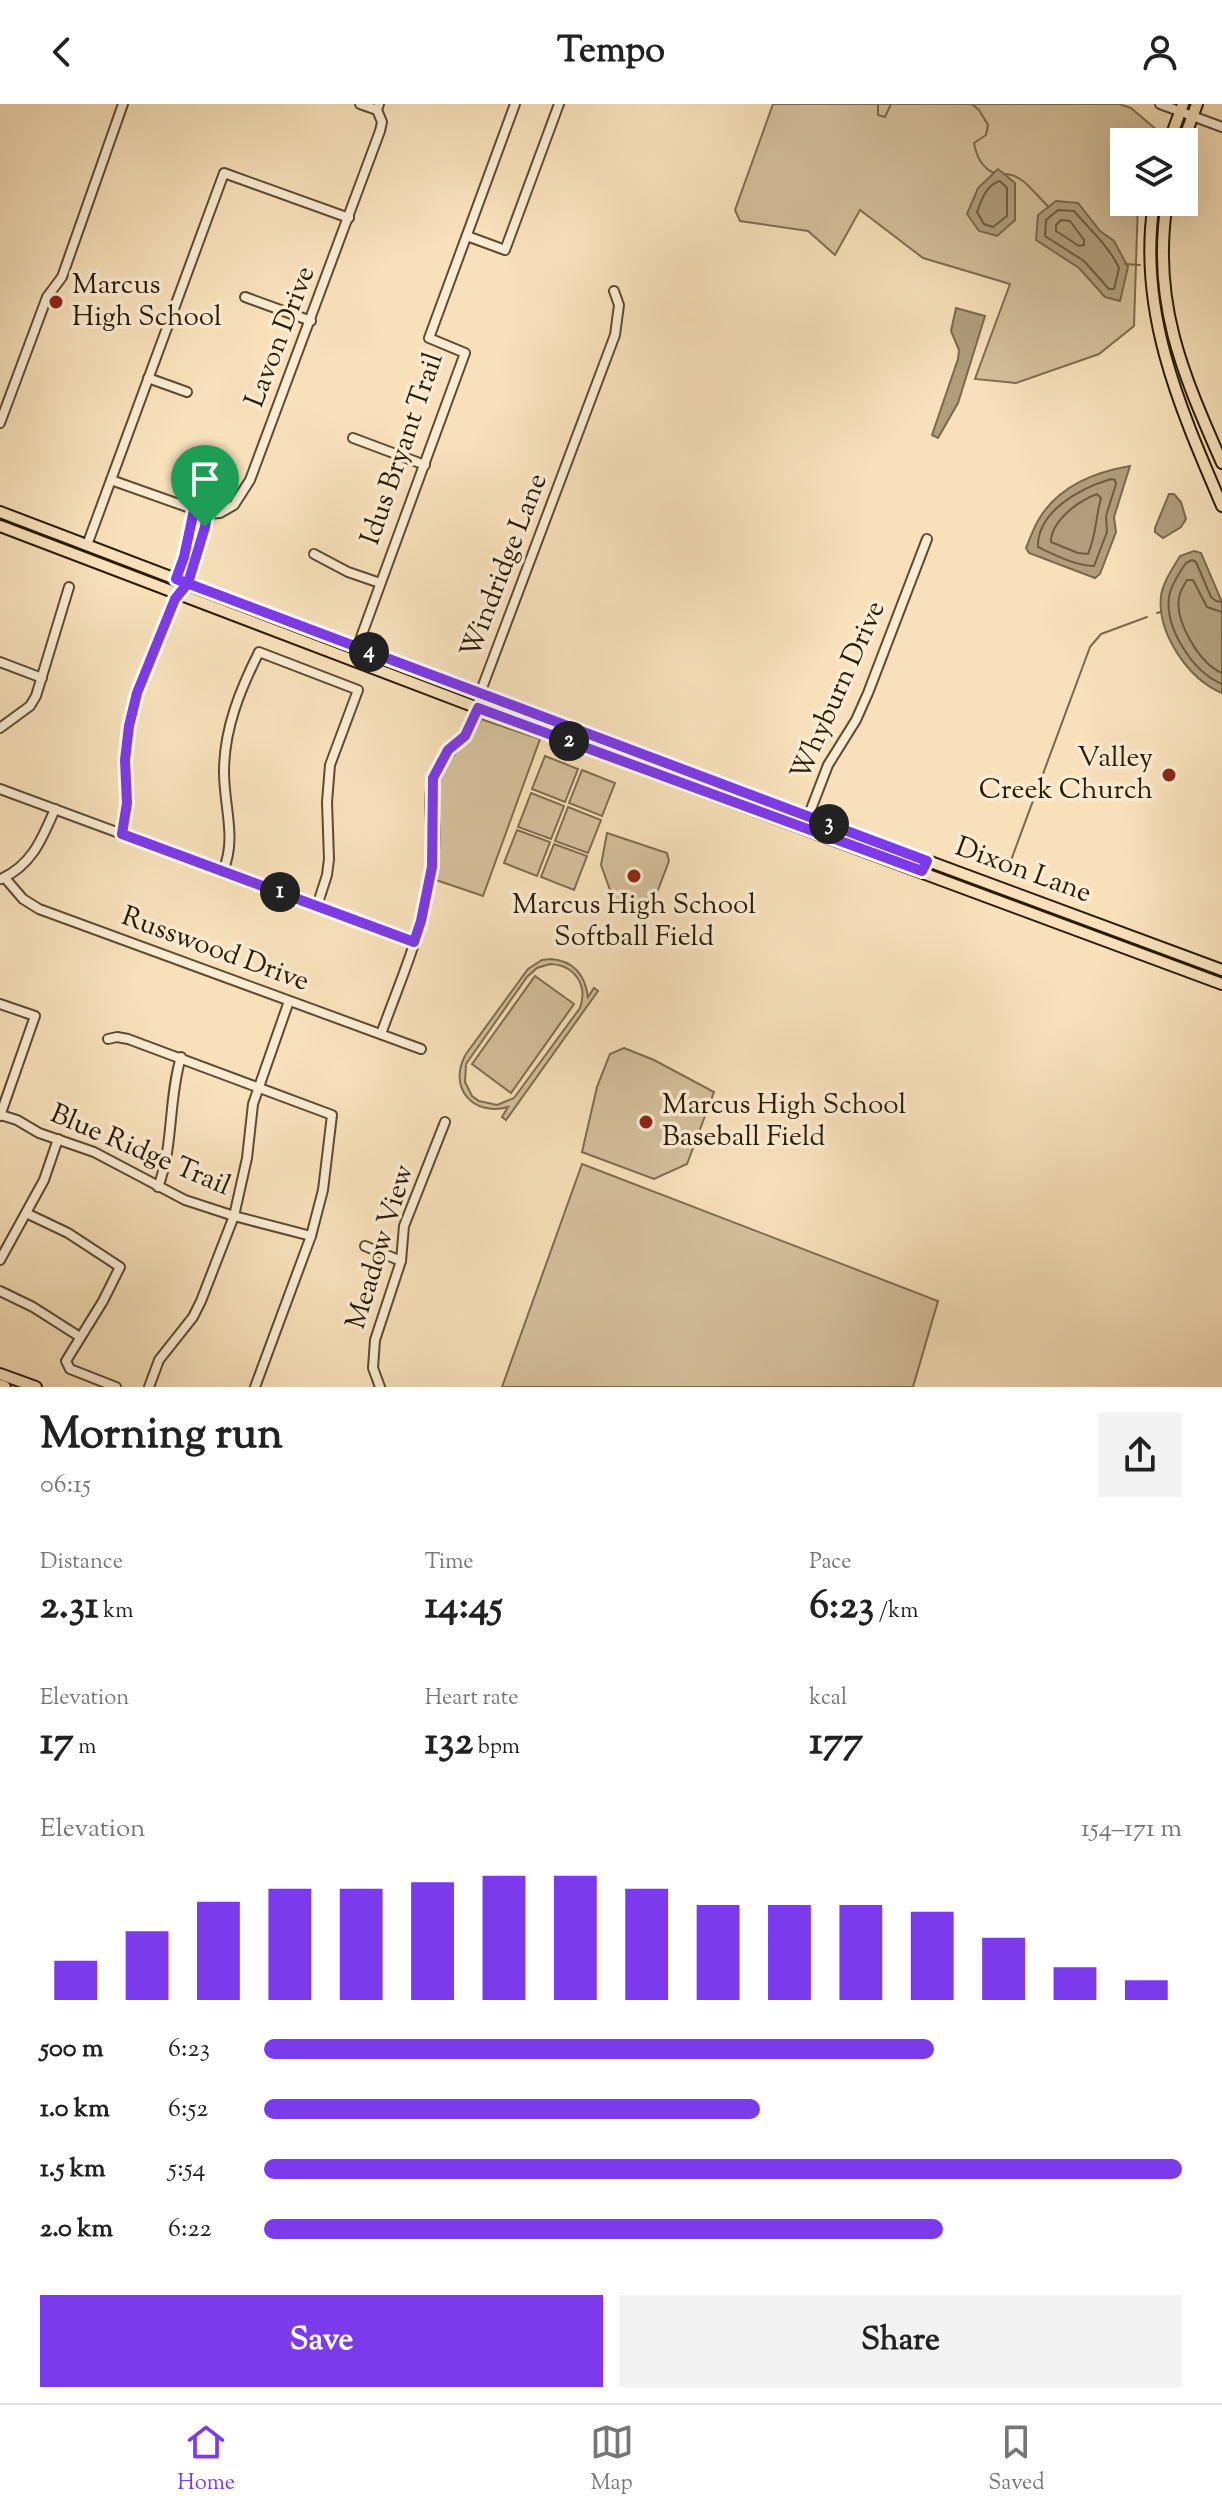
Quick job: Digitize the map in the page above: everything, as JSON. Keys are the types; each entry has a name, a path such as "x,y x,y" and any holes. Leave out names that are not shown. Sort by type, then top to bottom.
{"main road":[{"path":"1188,128 1197,104"},
{"path":"1174,128 1182,108"},
{"path":"1153,216 1149,278 1161,344 1188,425 1222,506"},
{"path":"1166,216 1162,277 1174,341 1187,382 1222,463"},
{"name":"Dixon Lane","path":"0,512 808,817 1222,984"},
{"name":"Dixon Lane","path":"0,526 478,708 1222,970"},
{"path":"1135,951 1138,939"},
{"path":"0,1374 36,1387"}],"street":[{"path":"0,423 47,297 62,277 123,104"},
{"path":"360,104 378,107"},
{"name":"Idus Bryant Trail","path":"357,648 465,353 429,338 515,104"},
{"path":"467,236 505,250 559,104"},
{"path":"1160,104 1182,108 1193,116 1222,127"},
{"name":"Lavon Drive","path":"207,514 220,513 234,505 245,490 380,131 382,122 378,107"},
{"path":"87,545 224,173 349,218"},
{"name":"Windridge Lane","path":"381,1034 421,921 432,867 433,778 448,750 465,736 478,708 480,695 615,335 619,305 614,291"},
{"path":"245,297 311,321"},
{"path":"148,378 187,392"},
{"path":"353,438 425,465"},
{"path":"111,480 207,514 188,583 179,593 137,693 125,760 127,803 122,834"},
{"path":"179,593 176,579 194,510"},
{"name":"Whyburn Drive","path":"808,817 828,765 856,720 868,693 927,539"},
{"path":"314,554 348,572 380,583"},
{"path":"0,728 30,706 42,678 69,587"},
{"path":"223,871 231,845 224,774 227,737 237,702 259,652 358,690 330,765 327,793 329,859 317,906"},
{"path":"0,662 42,678"},
{"path":"0,789 414,942"},
{"path":"2,879 32,856 55,809"},
{"name":"Russwood Drive","path":"2,879 39,909 421,1049"},
{"path":"149,1387 159,1360 193,1317 201,1301 234,1216 258,1086 289,1001"},
{"path":"0,1004 35,1016 0,1115"},
{"path":"108,1039 128,1039 332,1115 323,1190 311,1236 255,1387"},
{"path":"158,1187 164,1173 181,1057"},
{"name":"Blue Ridge Trail","path":"0,1115 94,1152 185,1200 311,1236"},
{"name":"Meadow View","path":"380,1387 373,1368 375,1340 401,1261 404,1226 445,1122"},
{"path":"0,1260 44,1180 58,1139"},
{"path":"26,1213 68,1233 120,1267 66,1361 67,1366 116,1387"},
{"path":"365,1246 401,1261"},
{"path":"0,1291 33,1307 80,1337"}],"shaded area":[{"path":"773,104 1119,104 1131,108 1154,128 1110,128 1110,216 1138,216 1134,326 1099,354 1016,383 975,379 1010,284 923,258 860,210 835,255 808,231 740,221 735,210"},
{"path":"481,719 540,739 483,896 436,880 441,776"},
{"path":"545,756 578,769 565,802 532,789"},
{"path":"582,770 615,783 602,816 569,803"},
{"path":"531,793 564,806 551,839 518,827"},
{"path":"568,807 601,820 588,853 555,841"},
{"path":"517,830 550,842 537,876 504,863"},
{"name":"Marcus High School Softball Field","path":"607,833 667,853 669,861 647,919 614,901 601,865"},
{"path":"554,844 587,856 574,890 541,877"},
{"path":"542,960 559,960 577,970 588,997 594,988 598,991 506,1120 502,1117 508,1107 484,1108 467,1097 460,1078 461,1066 466,1054 528,969","holes":["559,965 573,972 581,984 580,1008 514,1098 497,1105 479,1101 472,1096 465,1082 466,1064 527,977 537,968"]},
{"path":"535,976 574,1004 511,1093 472,1064"},
{"name":"Marcus High School Baseball Field","path":"624,1048 714,1092 687,1164 654,1179 582,1152 597,1087 610,1054"},
{"path":"582,1164 938,1301 913,1387 502,1387"}],"water":[{"path":"998,169 1015,183 1015,220 997,236 979,231 967,214 978,188"},
{"path":"1056,201 1078,203 1100,231 1114,241 1128,267 1120,301 1105,297 1079,268 1036,240 1038,215"},
{"path":"956,308 985,316 958,403 938,438 932,435 958,359 959,350 951,331"},
{"path":"1130,466 1114,517 1116,532 1100,574 1095,578 1029,553 1026,548 1035,526 1056,498 1091,477"},
{"path":"1169,494 1174,494 1181,502 1186,519 1181,527 1163,538 1155,532 1155,528"},
{"path":"1194,551 1201,553 1222,602 1222,693 1198,677 1177,653 1164,625 1161,610 1162,591 1169,575 1180,556"}],"waterway":[{"path":"878,104 878,115 885,117 891,104"},
{"path":"972,104 988,125 986,135 974,143 976,152 983,164 994,173"},
{"path":"1004,174 1018,177 1049,207"},
{"path":"1125,264 1140,265"},
{"path":"1157,613 1161,612"},
{"path":"1007,871 1090,647 1101,634 1147,617"}],"place":[{"name":"Marcus High School","path":"56,302"},
{"name":"Valley Creek Church","path":"1169,775"},
{"name":"Marcus High School Softball Field","path":"634,876"},
{"name":"Marcus High School Baseball Field","path":"646,1122"}],"route":[{"path":"205,527 188,583 175,599 137,693 125,760 127,803 122,834 414,942 432,867 433,778 448,750 465,736 478,708 922,871 927,861 480,695 343,642 188,583 176,579 194,510 207,514 205,527"}]}
